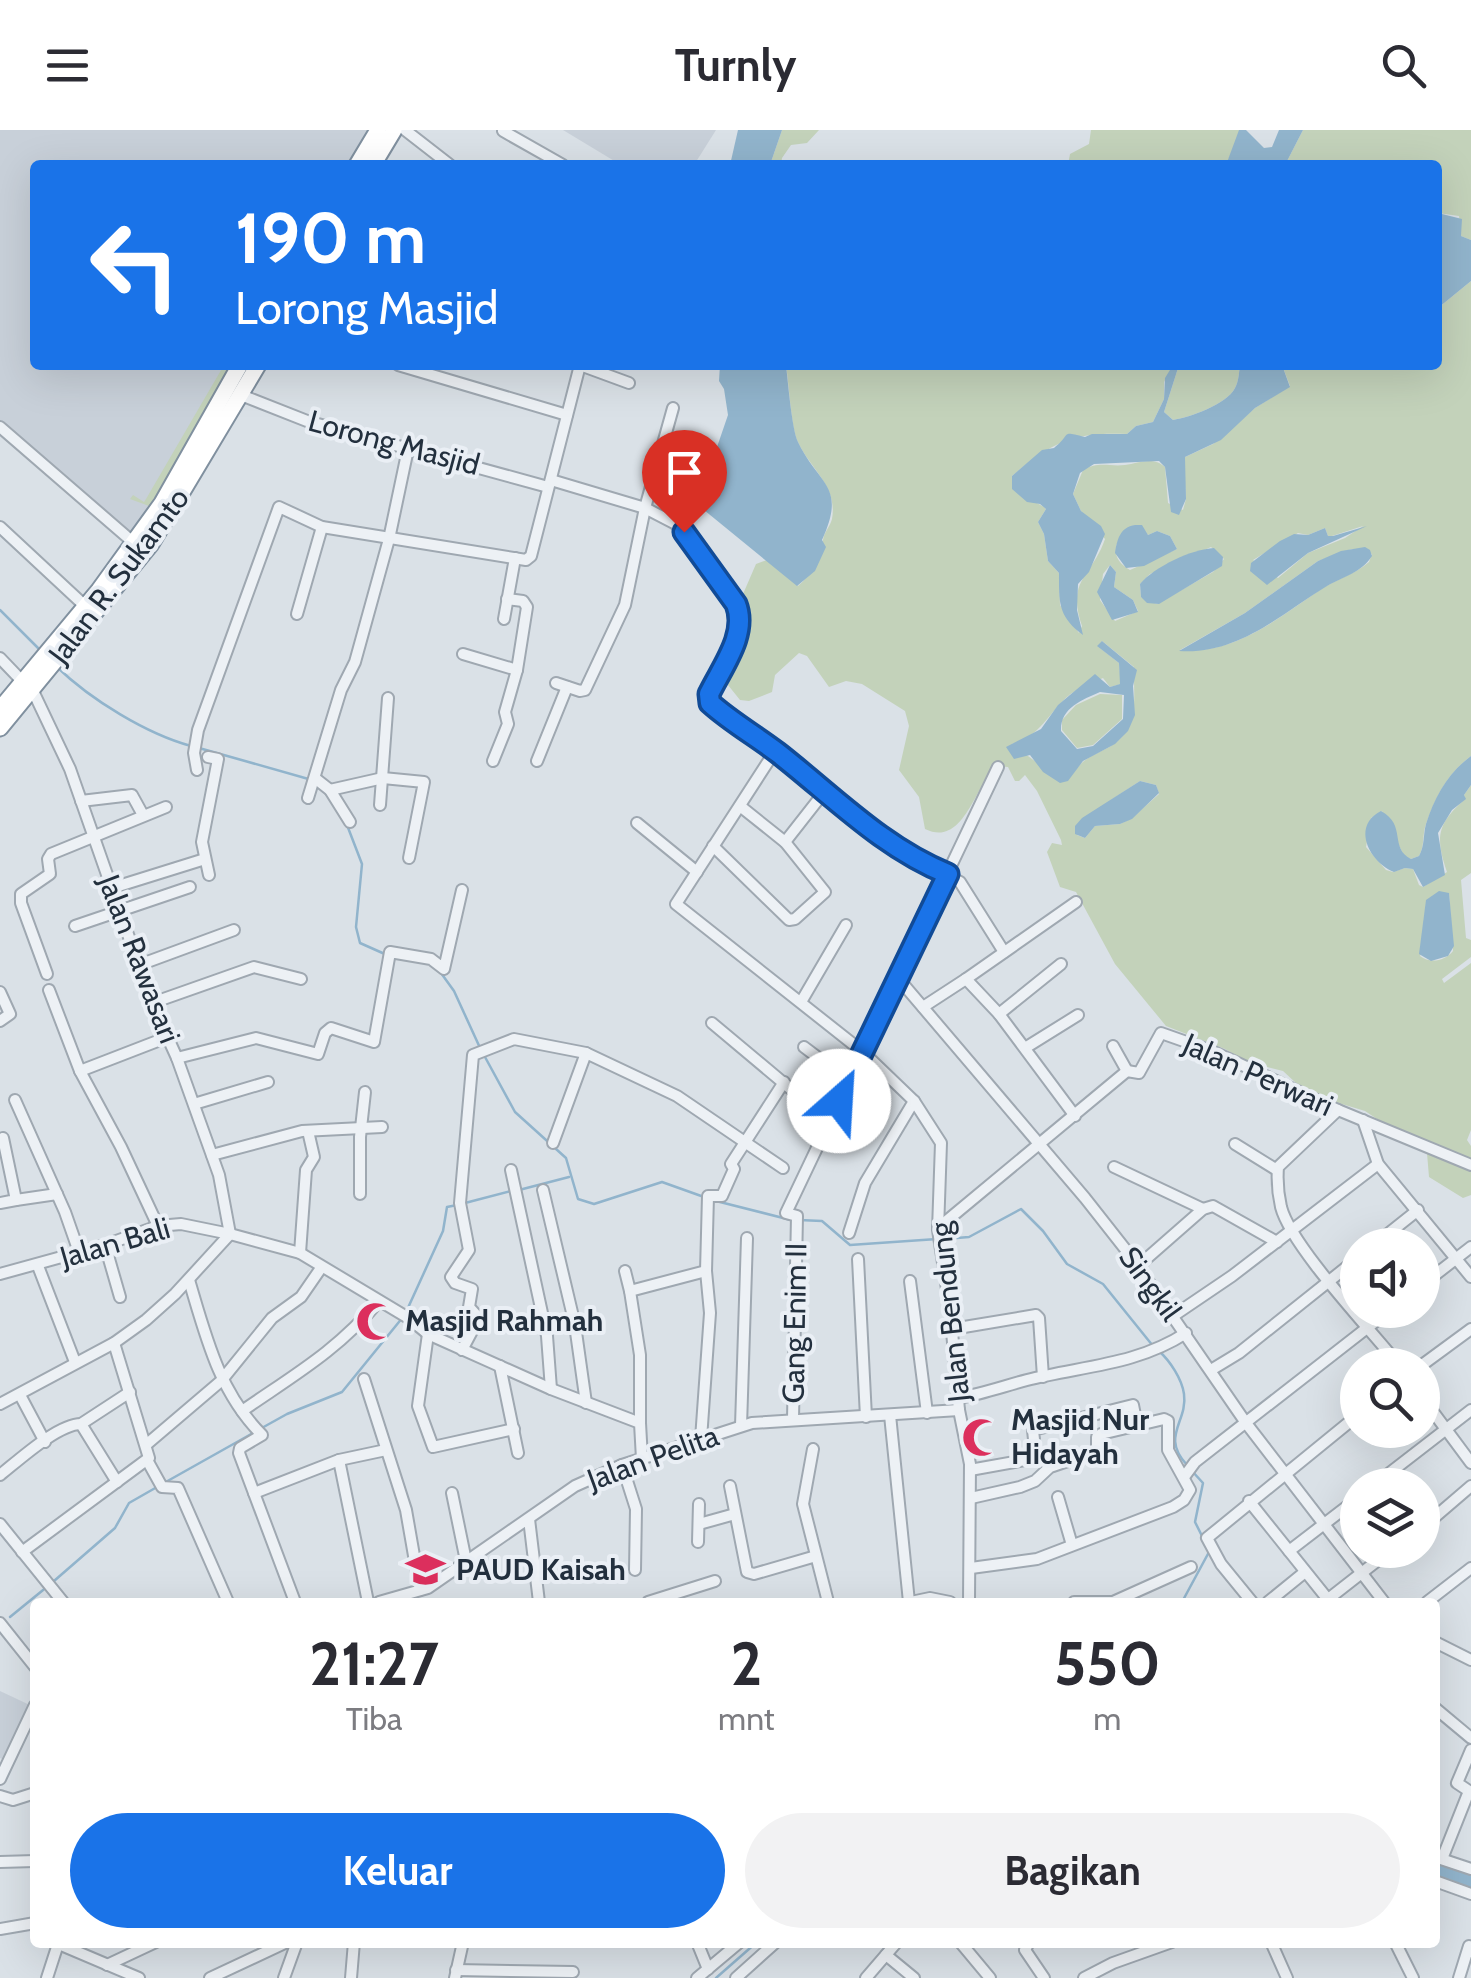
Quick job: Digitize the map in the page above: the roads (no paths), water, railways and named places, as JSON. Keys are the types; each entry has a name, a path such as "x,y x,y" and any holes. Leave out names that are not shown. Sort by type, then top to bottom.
{"highway":[{"path":"360,160 378,130"},
{"path":"375,160 394,130"},
{"name":"Jalan R. Sukamto","path":"0,728 27,682 46,672 84,606 134,543 178,478 237,370"},
{"name":"Jalan R. Sukamto","path":"0,709 161,529 255,370"}],"street":[{"path":"405,130 444,160"},
{"path":"503,131 545,160"},
{"path":"424,370 567,415"},
{"path":"196,770 194,747 279,507 322,527 530,559 579,370"},
{"path":"594,370 629,383"},
{"name":"Lorong Masjid","path":"241,395 307,421 645,508 684,532 736,604 740,621 709,701 878,834 922,863 948,874"},
{"path":"537,760 562,685 581,692 585,689 621,613 673,408"},
{"path":"0,427 134,543"},
{"path":"408,448 390,539 355,662 340,690 314,786 330,790 383,778 425,782 409,858"},
{"path":"0,527 84,606"},
{"path":"296,614 322,527"},
{"path":"504,619 516,558"},
{"path":"493,761 508,724 505,712 518,670 527,607 523,601 507,599"},
{"path":"463,654 518,670"},
{"name":"Jalan Rawasari","path":"0,658 27,682 70,768 152,1003 212,1154 230,1234"},
{"path":"380,805 388,698"},
{"path":"638,823 696,872 776,751"},
{"path":"208,757 218,759 203,836 209,875"},
{"path":"712,1023 829,1121 998,767"},
{"path":"330,790 350,822"},
{"path":"785,842 825,791"},
{"path":"81,801 132,795 144,816"},
{"path":"713,846 791,921 825,890 785,842 740,806"},
{"path":"46,974 21,894 49,876 50,854 166,807"},
{"path":"112,888 205,859"},
{"name":"Jalan Bendung","path":"696,872 676,904 863,1052 914,1101 943,1150 938,1229 970,1470 969,1598"},
{"path":"948,874 964,886 1004,952"},
{"path":"75,926 190,887"},
{"path":"177,1058 256,1038 316,1054 331,1028 372,1043 390,953 431,959 444,969 462,890"},
{"path":"923,1007 1076,902"},
{"path":"801,1002 846,925"},
{"path":"139,964 234,930"},
{"path":"1000,1014 1061,964"},
{"path":"152,1003 254,967 300,979"},
{"name":"Singkil","path":"898,978 1138,1266 1246,1423 1381,1598"},
{"path":"966,979 1000,1014 1075,1116"},
{"path":"49,990 80,1071 158,1226"},
{"path":"0,992 10,1014 0,1022"},
{"path":"1025,1048 1078,1016"},
{"name":"Jalan Perwari","path":"938,1229 1127,1071 1141,1071 1163,1033 1212,1050 1338,1110 1471,1165"},
{"path":"80,1071 168,1037"},
{"path":"462,1350 479,1318 469,1306 472,1290 451,1278 469,1250 460,1203 478,1052 514,1038 586,1053 665,1089 783,1168"},
{"path":"804,1046 849,1081"},
{"path":"1113,1046 1127,1071"},
{"path":"553,1143 586,1053"},
{"path":"194,1104 268,1082"},
{"path":"701,1439 710,1313 707,1201 722,1196 734,1169 731,1165 784,1082"},
{"path":"360,1194 365,1092"},
{"path":"15,1100 79,1252"},
{"path":"850,1233 865,1183 914,1101"},
{"path":"1277,1170 1338,1110"},
{"path":"1363,1120 1378,1164 1471,1277"},
{"name":"Gang Enim II","path":"793,1418 797,1222 786,1212 829,1121"},
{"path":"212,1154 308,1131 382,1127"},
{"path":"308,1131 314,1158 306,1170 300,1253 407,1317 428,1334 550,1389 640,1423"},
{"path":"3,1138 16,1200"},
{"path":"1235,1144 1277,1170"},
{"path":"1172,1316 1278,1242 1378,1164"},
{"path":"1114,1167 1202,1209 1218,1207 1278,1242"},
{"path":"511,1170 547,1336 550,1389"},
{"path":"1277,1170 1282,1209 1292,1230 1340,1293"},
{"path":"542,1190 574,1325 586,1403"},
{"path":"0,1203 57,1194"},
{"path":"1138,1266 1202,1209"},
{"path":"1395,1228 1418,1210"},
{"name":"Jalan Bali","path":"0,1274 104,1246 158,1226 181,1224 300,1253"},
{"path":"0,1404 114,1343 163,1306 230,1234"},
{"path":"741,1426 747,1238"},
{"path":"104,1246 120,1297"},
{"path":"1440,1270 1471,1247"},
{"path":"858,1259 866,1417"},
{"path":"38,1266 76,1362"},
{"path":"147,1444 221,1381 272,1318 302,1297 321,1268"},
{"path":"625,1270 640,1355 642,1459"},
{"path":"630,1291 706,1271"},
{"path":"1212,1370 1340,1272"},
{"path":"188,1280 221,1381 258,1430 260,1438 239,1451 293,1598"},
{"path":"910,1281 926,1413"},
{"path":"242,1411 352,1334 379,1302"},
{"path":"952,1329 1038,1316 1043,1376"},
{"path":"1188,1472 1368,1328 1385,1348"},
{"path":"1440,1352 1471,1329"},
{"name":"Jalan Pelita","path":"393,1598 424,1589 576,1486 622,1465 741,1426 793,1418 926,1413 1043,1376 1152,1353 1186,1333"},
{"path":"428,1334 418,1406 433,1447 514,1429"},
{"path":"114,1343 147,1444 147,1460 160,1484 178,1488 226,1598"},
{"path":"500,1366 518,1453"},
{"path":"364,1379 430,1598"},
{"path":"0,1475 69,1426 81,1424 130,1392"},
{"path":"20,1395 45,1442"},
{"path":"970,1470 1031,1460 1035,1449 1033,1430 1083,1416 1133,1405 1137,1425"},
{"path":"1396,1468 1471,1410"},
{"path":"890,1416 910,1598"},
{"path":"971,1498 1035,1481 1050,1467 1097,1451 1098,1435 1164,1419 1168,1421 1168,1450 1188,1472 1190,1490 1184,1500 1037,1559 971,1568"},
{"path":"1440,1422 1471,1464"},
{"path":"81,1424 118,1482"},
{"path":"1249,1598 1209,1546 1210,1534 1340,1430"},
{"path":"814,1449 802,1504 827,1598"},
{"path":"254,1494 340,1460 386,1450"},
{"path":"22,1552 147,1460"},
{"path":"340,1460 367,1598"},
{"path":"622,1465 636,1510 635,1570"},
{"path":"730,1486 747,1572 754,1574 816,1556"},
{"path":"1440,1513 1471,1486"},
{"path":"452,1493 466,1561"},
{"path":"1058,1498 1072,1545"},
{"path":"1250,1501 1326,1598"},
{"path":"698,1504 698,1542"},
{"path":"1288,1551 1340,1512"},
{"path":"699,1524 735,1514"},
{"path":"529,1519 539,1598"},
{"path":"0,1524 60,1598"},
{"path":"1123,1598 1191,1566"},
{"path":"1331,1598 1364,1568"},
{"path":"1432,1598 1471,1568"},
{"path":"1273,1598 1305,1572"},
{"path":"661,1598 715,1581"},
{"path":"0,1623 30,1662"},
{"path":"1440,1644 1471,1660"},
{"path":"1440,1712 1471,1738"},
{"path":"0,1779 30,1716"},
{"path":"1440,1854 1469,1791 1457,1783 1471,1750"},
{"path":"0,1796 13,1800 30,1795"},
{"path":"1440,1859 1471,1869"},
{"path":"0,1862 30,1861"},
{"path":"1440,1883 1471,1894"},
{"path":"0,1929 29,1924"},
{"path":"1459,1978 1468,1961 1469,1946"},
{"path":"47,1978 55,1948"},
{"path":"68,1948 131,1977"},
{"path":"107,1965 143,1948"},
{"path":"210,1978 274,1948"},
{"path":"284,1978 295,1948"},
{"path":"351,1978 354,1948"},
{"path":"462,1948 456,1974 573,1972"},
{"path":"700,1948 708,1969"},
{"path":"698,1978 733,1948"},
{"path":"736,1978 769,1948"},
{"path":"866,1978 892,1948"},
{"path":"965,1948 990,1978"},
{"path":"1024,1948 1044,1978"},
{"path":"1084,1978 1155,1948"},
{"path":"1274,1948 1287,1978"},
{"path":"1398,1948 1412,1978"},
{"path":"886,1955 914,1978"},
{"path":"1108,1965 1112,1978"}],"water":[{"path":"738,130 782,130 772,160 731,160"},
{"path":"1239,130 1246,130 1264,148 1272,147 1279,130 1303,130 1288,160 1228,160"},
{"path":"1442,214 1462,219 1461,236 1471,240 1471,281 1442,305"},
{"path":"720,370 786,370 796,436 827,487 832,508 822,540 826,547 815,571 797,586 704,510 728,415"},
{"path":"1170,370 1177,370 1164,412 1173,420 1224,400 1236,385 1239,370 1284,370 1290,387 1255,408 1221,440 1185,457 1186,499 1179,515 1171,512 1165,467 1159,461 1094,464 1080,473 1073,494 1081,511 1101,526 1105,534 1089,572 1078,584 1077,610 1083,635 1069,622 1062,608 1059,573 1048,561 1038,522 1046,509 1027,502 1012,489 1012,476 1042,450 1054,448 1069,434 1127,434 1136,426 1153,422 1164,399 1165,378"},
{"path":"1142,525 1148,535 1157,531 1170,536 1177,549 1144,566 1126,568 1115,553 1118,539 1130,526"},
{"path":"1367,526 1308,553 1267,585 1250,571 1251,563 1294,534 1308,535 1325,528 1328,536 1333,536"},
{"path":"1365,547 1372,556 1363,566 1258,630 1221,646 1179,651 1245,613 1318,561 1341,551"},
{"path":"1214,548 1223,557 1222,566 1159,604 1147,603 1141,597 1140,584 1154,571 1185,555"},
{"path":"1110,565 1116,572 1114,587 1133,600 1138,612 1112,620 1097,592"},
{"path":"1102,641 1137,670 1133,686 1135,715 1128,731 1115,744 1083,761 1068,781 1060,783 1043,772 1030,755 1014,759 1006,747 1041,729 1058,705 1095,674 1110,687 1120,684 1119,663 1097,646","holes":["1100,692 1124,695 1123,719 1093,746 1077,749 1061,731 1064,716 1079,702"]},
{"path":"1471,756 1471,785 1464,795 1466,799 1452,810 1438,833 1445,875 1423,887 1413,869 1394,872 1385,867 1367,843 1365,834 1372,818 1381,811 1389,817 1404,854 1411,859 1419,856 1438,795"},
{"path":"1140,781 1156,785 1159,793 1132,819 1095,826 1085,838 1075,834 1075,826 1082,818"},
{"path":"1439,891 1449,893 1454,946 1448,956 1431,961 1419,954 1426,900"}],"waterway":[{"path":"0,610 41,651"},
{"path":"57,667 120,714 191,746"},
{"path":"199,748 312,780"},
{"path":"347,825 362,864 356,927 360,943 387,955"},
{"path":"441,973 454,991 481,1050"},
{"path":"485,1057 515,1112 566,1158 578,1199 594,1204 662,1182 704,1197"},
{"path":"519,1190 569,1177"},
{"path":"465,1203 511,1191"},
{"path":"716,1201 791,1220"},
{"path":"407,1310 443,1231 447,1207 457,1205"},
{"path":"945,1239 969,1237 1021,1209 1067,1264 1103,1284 1153,1346"},
{"path":"799,1220 822,1221 850,1245 937,1239"},
{"path":"260,1429 342,1392 403,1317"},
{"path":"1159,1351 1183,1388 1184,1404 1175,1437 1179,1455 1187,1465"},
{"path":"164,1483 253,1433"},
{"path":"1192,1471 1203,1483 1195,1522 1202,1536"},
{"path":"54,1581 115,1528 129,1503 157,1487"},
{"path":"1184,1598 1209,1552"},
{"path":"33,1598 48,1586"},
{"path":"10,1617 30,1601"},
{"path":"1440,1870 1471,1880"},
{"path":"716,1978 750,1948"}],"place":[{"name":"Masjid Rahmah","path":"375,1321"},
{"name":"Masjid Nur Hidayah","path":"981,1437"},
{"name":"PAUD Kaisah","path":"426,1570"}]}
